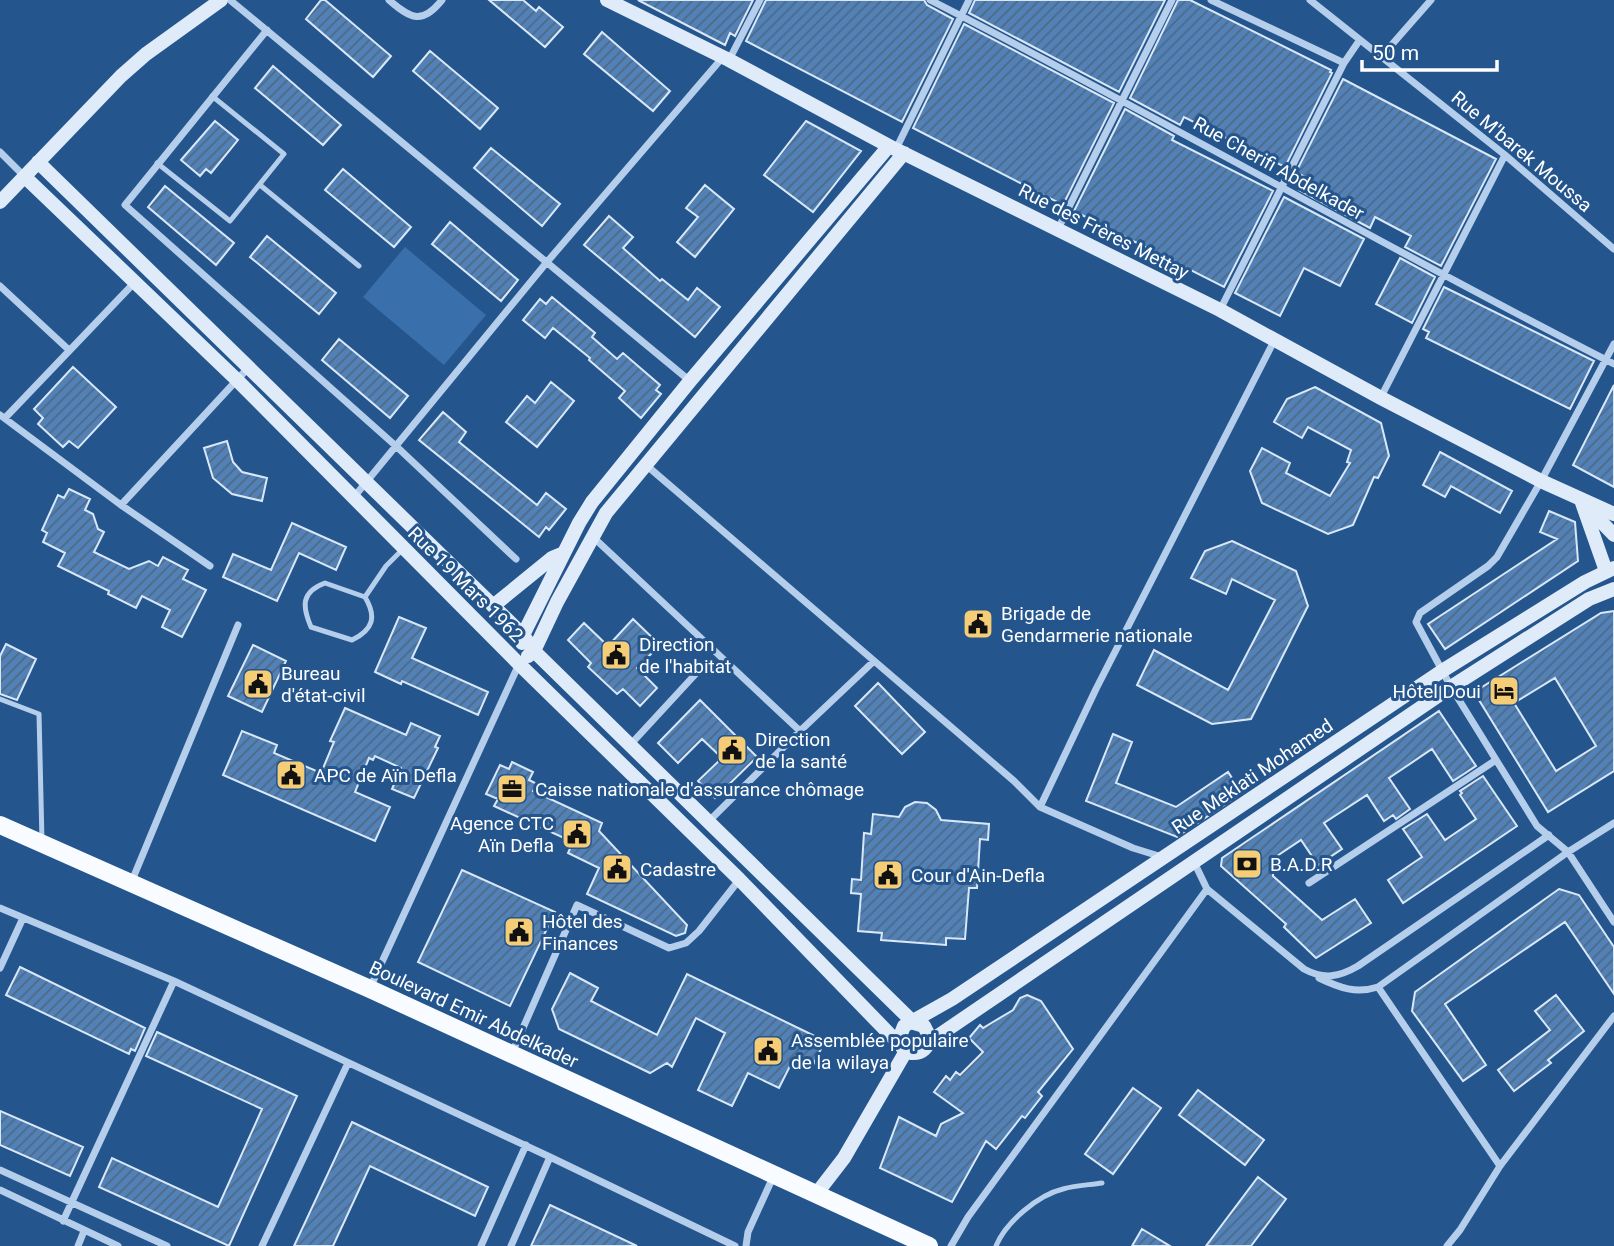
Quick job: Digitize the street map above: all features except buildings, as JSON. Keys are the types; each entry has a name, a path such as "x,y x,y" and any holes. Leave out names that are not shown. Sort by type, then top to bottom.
{"main road":[{"name":"Boulevard Emir Abdelkader","path":"0,825 370,989 929,1246"}],"street":[{"path":"0,202 121,76 146,54 220,0"},
{"path":"230,0 690,381"},
{"path":"389,0 409,16 418,18 429,14 442,0"},
{"name":"Rue des Frères Mettay","path":"607,0 896,149 1220,310 1541,481 1614,514"},
{"path":"354,497 547,262 726,59 760,0"},
{"name":"Rue Cherifi Abdelkader","path":"930,0 1614,364"},
{"path":"519,664 534,651 606,513 896,149 969,0"},
{"path":"1058,229 1172,0"},
{"path":"1211,0 1344,63"},
{"name":"Rue M'barek Moussa","path":"1310,0 1505,155 1614,249"},
{"path":"1381,57 1431,0"},
{"path":"267,30 125,205 397,447 516,559"},
{"path":"1220,310 1344,63 1359,41"},
{"path":"370,989 519,664 523,635 592,502 690,381 896,149"},
{"name":"Rue 19 Mars 1962","path":"0,152 237,380 519,664 739,879 904,1049"},
{"path":"1381,398 1505,155"},
{"name":"Rue 19 Mars 1962","path":"38,162 523,635 534,651 914,1023"},
{"path":"135,282 3,417 121,505 210,565"},
{"path":"0,286 69,350"},
{"path":"1040,807 1096,689 1275,339"},
{"path":"1614,344 1541,481 1496,557 1488,566 1420,613 1416,622 1451,687 1537,826 1568,852 1614,922"},
{"path":"121,505 249,366"},
{"path":"645,464 1014,781 1040,807 1121,843 1166,858"},
{"path":"1581,500 1614,535"},
{"path":"1581,500 1610,569"},
{"path":"592,536 800,731"},
{"path":"493,606 552,558 564,553"},
{"name":"Rue Meklati Mohamed","path":"914,1023 1166,858 1442,671 1610,569"},
{"name":"Rue Meklati Mohamed","path":"929,1042 1451,687 1589,599 1614,589"},
{"path":"131,883 238,625"},
{"path":"709,821 874,661"},
{"path":"631,744 702,667"},
{"path":"1309,883 1496,760"},
{"path":"1194,862 1207,889 1304,970 1345,989 1363,992 1378,987 1568,852 1614,823"},
{"path":"1318,977 1346,973 1358,966 1549,835"},
{"path":"512,1054 578,905 669,948 686,943 699,931 739,879"},
{"path":"951,1246 968,1217 1207,889"},
{"path":"0,908 174,981 735,1246"},
{"path":"0,968 23,918"},
{"path":"63,1221 174,981"},
{"path":"1378,987 1500,1166"},
{"path":"1447,1246 1500,1166 1614,1016"},
{"path":"914,1023 928,1030 927,1046 919,1052 904,1049 899,1039 902,1029 914,1023"},
{"path":"817,1194 844,1158 904,1049"},
{"path":"262,1246 348,1063"},
{"path":"481,1246 526,1145"},
{"path":"511,1246 550,1157"},
{"path":"0,1171 167,1246"},
{"path":"746,1246 748,1231 774,1175"},
{"path":"0,1190 118,1246"},
{"path":"78,1246 84,1231"}],"lane":[{"path":"157,163 230,221 260,185 284,153 212,96"},
{"path":"260,185 359,266"},
{"path":"365,597 386,566 404,548"},
{"path":"325,583 365,597 372,608 372,622 365,634 352,640 311,626 305,612 305,599 313,587 325,583"},
{"path":"0,699 39,714 43,845"},
{"path":"996,1246 1002,1233 1026,1209 1061,1189 1102,1183"}],"shaded area":[{"path":"405,247 486,315 444,365 363,297"}],"place":[{"name":"Brigade de Gendarmerie nationale","path":"978,624"},
{"name":"Direction de l'habitat","path":"616,655"},
{"name":"Bureau d'état-civil","path":"258,684"},
{"name":"Hôtel Doui","path":"1504,691"},
{"name":"Direction de la santé","path":"732,750"},
{"name":"APC de Aïn Defla","path":"291,775"},
{"name":"Caisse nationale d'assurance chômage","path":"512,789"},
{"name":"Agence CTC Aïn Defla","path":"577,834"},
{"name":"B.A.D.R","path":"1247,864"},
{"name":"Cadastre","path":"617,869"},
{"name":"Cour d'Ain-Defla","path":"888,875"},
{"name":"Hôtel des Finances","path":"519,932"},
{"name":"Assemblée populaire de la wilaya","path":"768,1051"}]}
